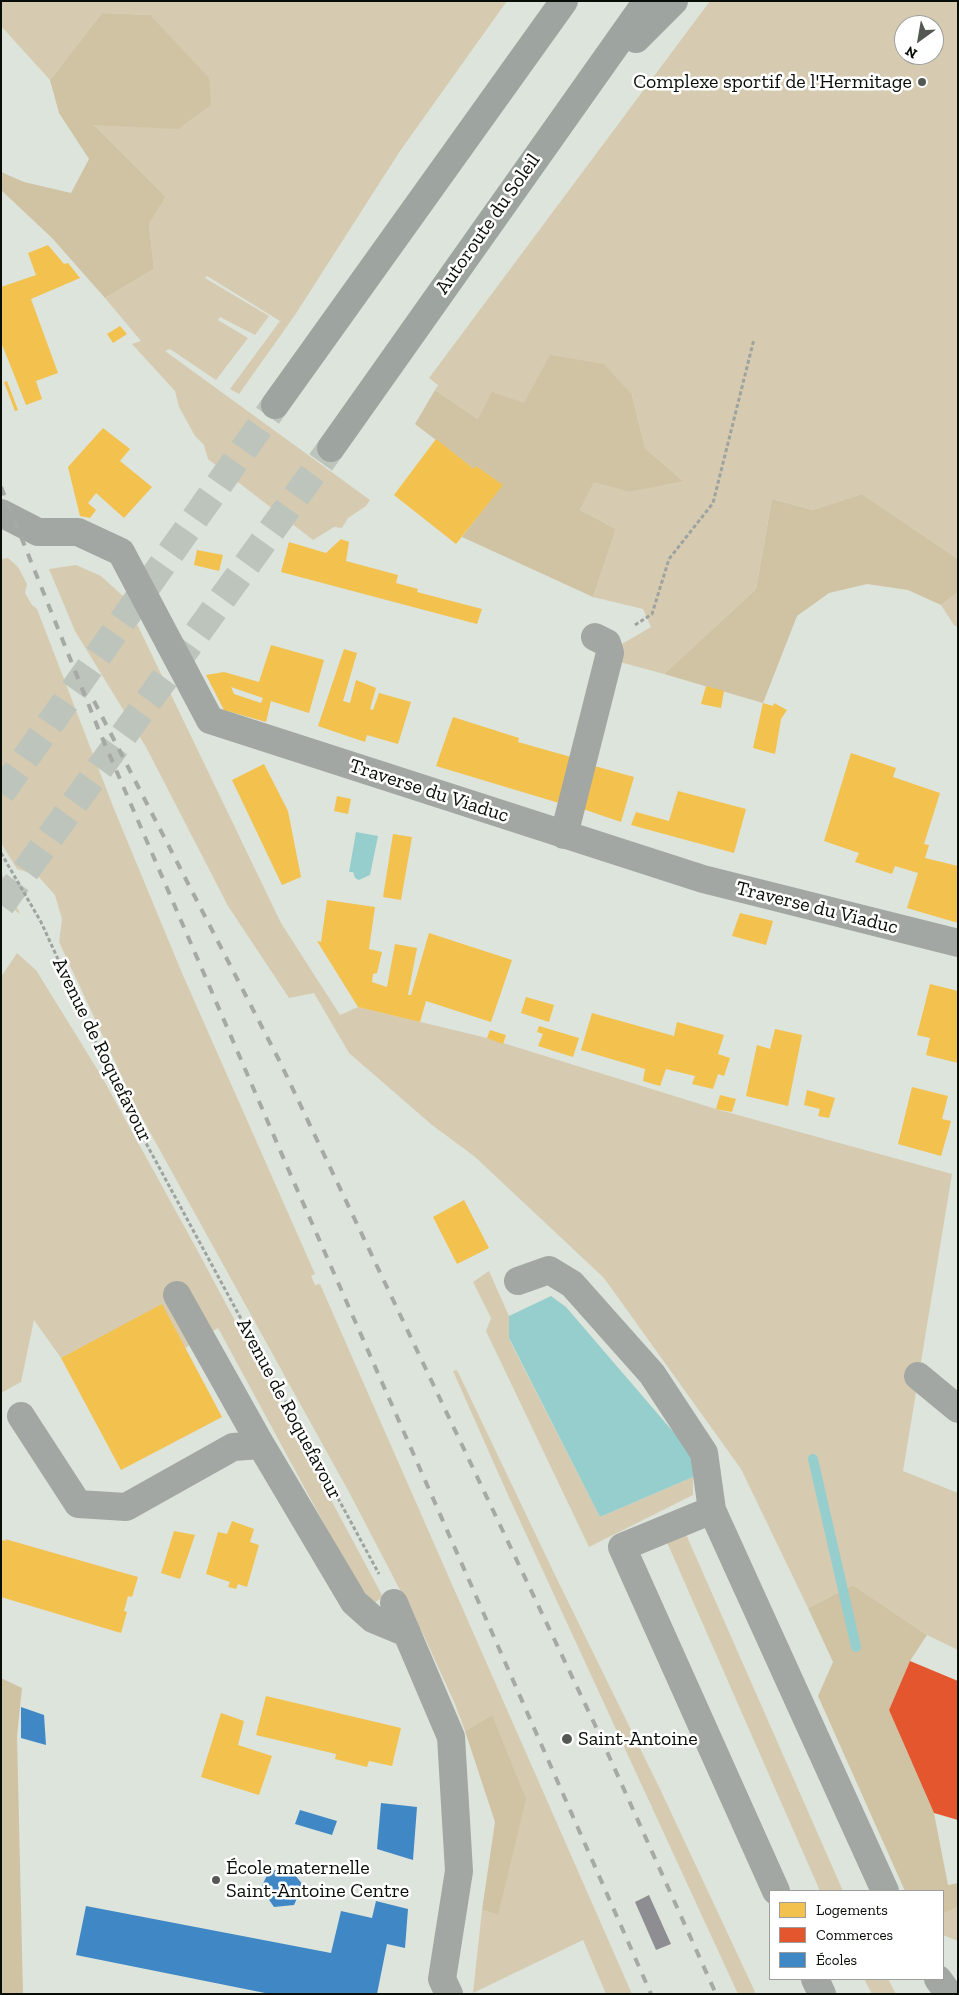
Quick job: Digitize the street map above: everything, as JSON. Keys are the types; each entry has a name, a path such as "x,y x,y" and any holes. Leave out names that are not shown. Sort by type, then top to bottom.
{"highway":[{"path":"275,405 564,1"},
{"name":"Autoroute du Soleil","path":"331,448 647,1"},
{"path":"574,103 674,1"}],"street":[{"name":"Traverse du Viaduc","path":"1,512 38,532 78,532 121,552 210,720 703,879 958,943"},
{"path":"564,834 610,653 601,640"},
{"path":"518,1281 549,1270 572,1284 652,1374 704,1453 712,1510 886,1890"},
{"path":"177,1295 261,1445 354,1602 373,1619 408,1633"},
{"path":"918,1376 958,1409"},
{"path":"21,1416 78,1504 126,1507 233,1447 261,1445"},
{"path":"712,1510 622,1547 776,1890"},
{"path":"394,1603 451,1737 459,1871 442,1979 449,1994"},
{"path":"815,1980 822,1994"},
{"path":"939,1980 949,1994"}],"path":[{"path":"601,640 652,614 669,559 713,503 754,339"},
{"name":"Avenue de Roquefavour","path":"1,853 41,922 120,1095 394,1603"}],"shaded area":[{"path":"1,1 507,1 400,151 295,315 239,394 230,389 280,321 207,276 205,278 269,316 255,335 220,317 218,320 248,338 216,380 170,349 165,351 370,500 366,506 348,518 342,528 334,527 313,540 208,459 204,445 195,436 179,407 175,391 132,344 141,341 105,298 154,269 149,224 166,197 94,125 150,15 102,13 50,80 1,26"},
{"path":"710,1 958,1 958,559 862,494 813,510 772,499 756,589 664,674 616,661 622,644 651,627 643,609 593,597 616,529 580,510 594,481 629,492 682,480 645,448 632,395 524,403 478,419 435,390 438,385 429,378"},
{"path":"102,13 150,15 209,78 211,105 178,129 94,125 166,197 149,224 154,269 105,298 52,238 1,190 1,172 24,182 71,193 89,159 59,113 50,80"},
{"path":"550,355 604,364 632,395 645,448 683,481 629,492 594,482 580,510 616,529 593,597 462,537 502,485 476,466 474,469 415,424 435,390 478,419 492,392 524,403"},
{"path":"862,494 958,559 958,592 941,605 908,590 867,584 829,593 797,616 763,703 664,674 756,589 772,499 813,510"},
{"path":"8,558 18,567 27,584 25,593 32,605 37,609 114,809 182,973 315,1274 311,1276 315,1285 320,1284 632,1994 606,1994 583,1940 473,1993 482,1910 498,1915 492,1715 465,1731 455,1704 424,1636 350,1494 136,1107 59,942 62,919 55,895 37,875 17,869 1,843 1,559"},
{"path":"76,565 101,576 124,597 281,923 340,1015 358,1007 487,1038 716,1109 952,1174 903,1471 958,1493 958,1650 927,1635 853,1585 808,1608 741,1469 604,1278 474,1156 432,1125 349,1053 314,993 289,998 228,906 146,747 75,631 49,569"},
{"path":"958,592 958,627 954,625 941,605"},
{"path":"1,872 20,914 1,900"},
{"path":"17,953 36,970 102,1077 195,1246 383,1597 374,1603 354,1579 218,1328 185,1348 162,1305 61,1358 34,1320 21,1382 1,1393 1,977"},
{"path":"489,1271 509,1316 509,1339 600,1517 693,1477 693,1495 589,1547 486,1331 491,1318 473,1282"},
{"path":"457,1370 661,1791 756,1994 738,1994 508,1495 453,1371"},
{"path":"685,1532 843,1890 820,1890 666,1540"},
{"path":"853,1585 927,1635 910,1661 889,1710 934,1813 948,1885 958,1883 958,1907 944,1914 944,1890 905,1890 818,1696 833,1662 808,1608"},
{"path":"1,1678 22,1688 17,1736 23,1994 1,1994"},
{"path":"492,1715 526,1799 498,1915 482,1910 495,1822 465,1731"},
{"path":"958,1907 958,1941 944,1935 944,1914"},
{"path":"865,1980 889,1980 896,1994 872,1994"}],"water":[{"path":"356,832 378,836 370,875 359,880 355,878 353,872 349,872"},
{"path":"551,1296 566,1307 694,1456 693,1477 600,1517 509,1338 509,1316"}],"building: Logements":[{"path":"48,245 64,264 68,263 80,278 31,299 58,373 36,381 42,399 26,405 1,342 1,287 36,275 28,253"},
{"path":"120,326 127,334 113,343 107,334"},
{"path":"7,381 18,410 15,411 4,382"},
{"path":"103,428 130,449 120,461 152,487 124,518 96,493 88,503 96,510 90,518 80,516 68,467"},
{"path":"436,439 474,469 476,466 503,485 456,544 394,495"},
{"path":"341,539 349,542 346,561 398,575 396,583 418,589 417,592 482,609 477,624 281,572 289,542 326,553"},
{"path":"197,550 223,555 219,571 194,565"},
{"path":"271,645 324,660 309,713 271,701 266,722 224,710 206,675 224,672 259,682","holes":["231,687 263,698 261,703 234,694"]},
{"path":"344,649 357,653 343,701 350,703 356,680 376,688 370,709 373,710 379,693 411,702 398,744 367,735 365,742 318,726"},
{"path":"706,686 724,691 721,708 701,704"},
{"path":"763,703 773,706 774,703 787,710 781,719 775,754 753,748"},
{"path":"453,717 519,738 518,742 571,757 559,803 436,766"},
{"path":"851,753 896,768 893,777 940,793 924,844 929,845 925,858 958,866 958,923 907,908 918,873 895,866 892,874 855,862 859,853 824,841"},
{"path":"264,764 288,811 301,877 282,885 232,780"},
{"path":"591,765 634,777 621,822 580,808"},
{"path":"678,791 746,809 734,853 631,825 636,812 669,821"},
{"path":"337,796 351,799 348,814 334,811"},
{"path":"393,834 412,837 401,900 383,897"},
{"path":"327,900 375,907 369,949 382,952 377,973 373,974 372,982 387,987 395,944 417,948 408,995 411,995 429,933 512,960 491,1022 426,1001 420,1022 358,1007 317,941 321,942"},
{"path":"740,913 773,921 766,945 732,936"},
{"path":"930,984 958,991 958,1063 926,1055 930,1038 917,1035"},
{"path":"526,997 554,1005 549,1022 521,1013"},
{"path":"592,1013 674,1036 677,1022 724,1035 718,1054 730,1058 724,1076 718,1074 713,1089 692,1084 695,1076 666,1069 660,1086 643,1081 645,1069 581,1050"},
{"path":"539,1026 579,1038 573,1057 538,1046 543,1034 537,1032"},
{"path":"775,1029 802,1035 788,1106 746,1096 757,1045 770,1049"},
{"path":"490,1030 506,1035 503,1044 487,1038"},
{"path":"912,1087 948,1096 942,1119 951,1121 941,1156 898,1144"},
{"path":"807,1090 835,1098 829,1118 818,1116 820,1109 804,1105"},
{"path":"720,1095 736,1099 732,1112 716,1109"},
{"path":"464,1200 489,1248 457,1264 433,1217"},
{"path":"162,1304 222,1417 121,1470 61,1358"},
{"path":"232,1521 254,1529 250,1542 259,1545 247,1587 238,1584 236,1589 228,1587 230,1582 206,1574 218,1532 227,1534"},
{"path":"174,1531 195,1535 180,1579 161,1573"},
{"path":"5,1539 138,1577 132,1597 128,1596 124,1611 127,1612 121,1633 1,1597 1,1540 6,1541"},
{"path":"266,1696 401,1728 392,1766 369,1761 367,1767 335,1759 336,1754 256,1735"},
{"path":"221,1713 244,1721 238,1745 272,1756 259,1795 201,1777"}],"building: Commerces":[{"path":"910,1661 958,1681 958,1820 934,1813 889,1710"}],"building: Écoles":[{"path":"21,1707 44,1715 46,1745 21,1738"},
{"path":"381,1803 417,1807 413,1860 377,1849"},
{"path":"300,1810 337,1821 332,1835 295,1824"},
{"path":"290,1869 303,1885 294,1905 274,1907 261,1888 269,1871"},
{"path":"376,1901 408,1909 405,1948 387,1944 377,1994 270,1994 76,1955 86,1906 331,1953 341,1911 372,1918"}],"building: Industrie":[{"path":"649,1895 671,1944 656,1950 635,1902"}],"waterway":[{"path":"813,1459 856,1647"}],"tunnel":[{"path":"1,793 275,405"},
{"path":"1,905 331,448"}],"railway":[{"path":"1,487 98,728 289,1171 651,1994"},
{"path":"94,701 280,1062 595,1725 716,1994"}],"place":[{"name":"Complexe sportif de l'Hermitage","path":"922,82"},
{"name":"Saint-Antoine","path":"567,1739"},
{"name":"École maternelle Saint-Antoine Centre","path":"216,1880"}]}
